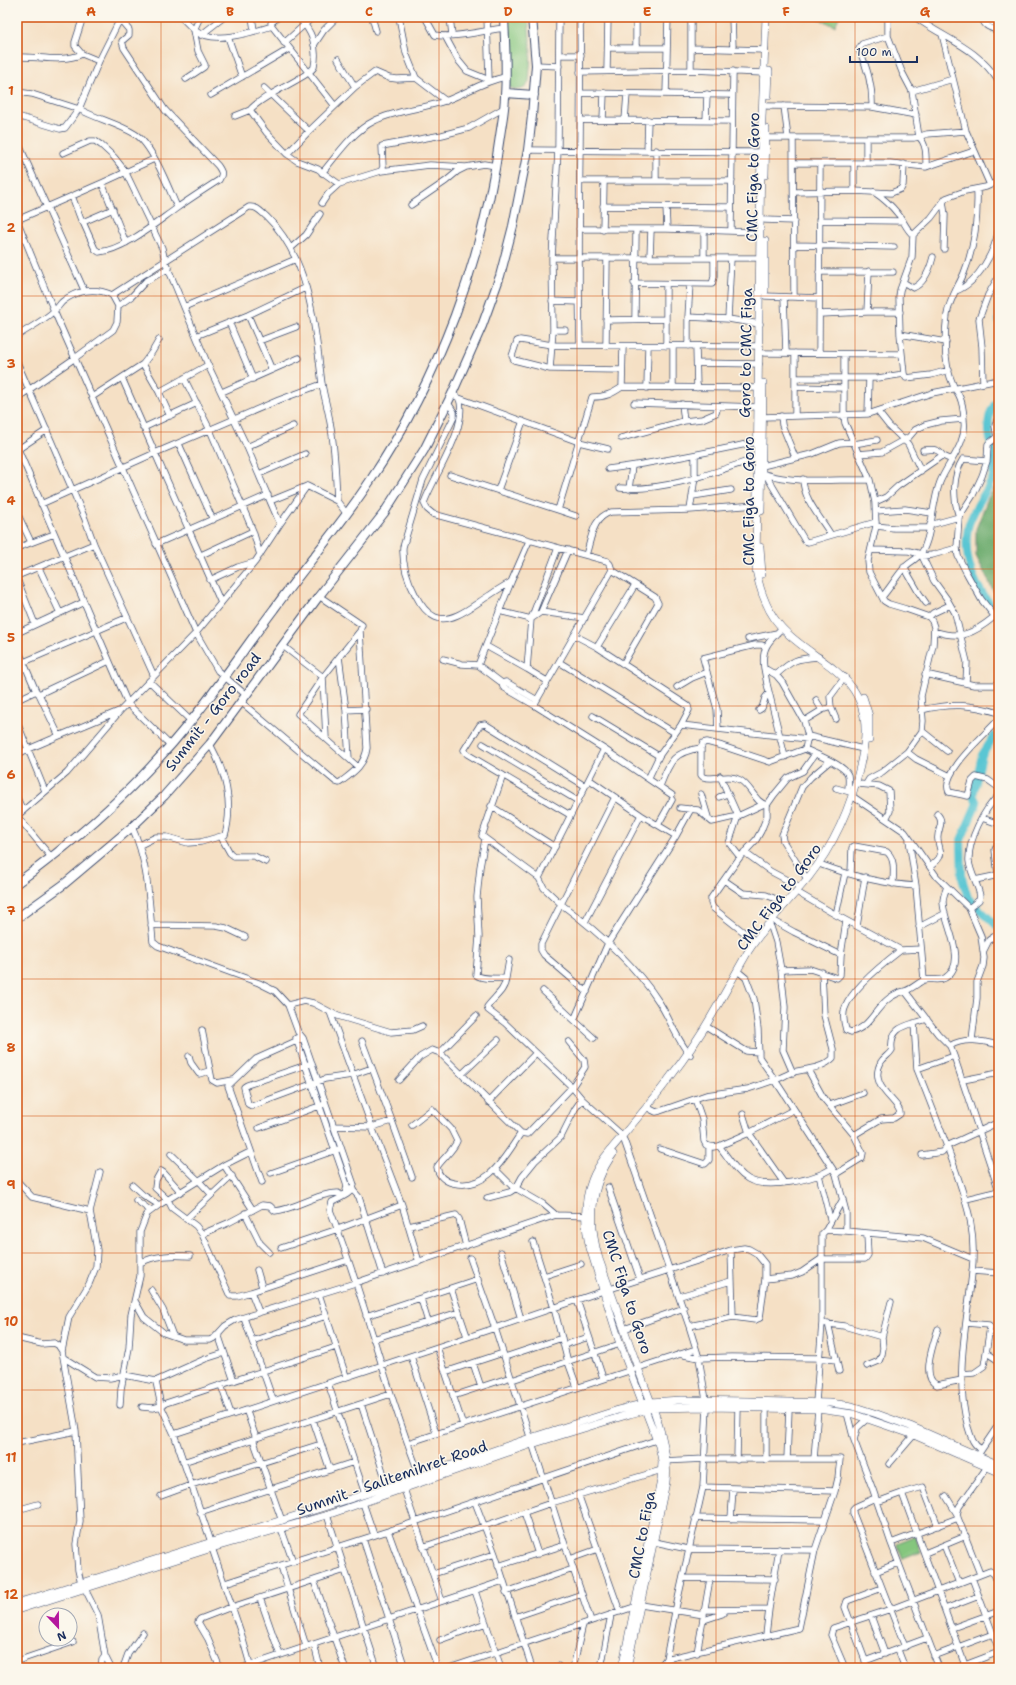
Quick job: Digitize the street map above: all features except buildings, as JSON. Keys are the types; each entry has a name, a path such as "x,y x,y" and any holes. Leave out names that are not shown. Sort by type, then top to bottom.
{"highway":[{"path":"17,883 51,857 112,806 191,722 369,483 412,411 440,351 465,289 478,246 496,166 506,93 504,17"},
{"name":"Summit - Goro road","path":"17,918 73,877 132,827 164,796 210,744 319,596 384,513 424,450 448,403 456,396 500,276 513,226 528,150 534,95 536,65 532,17"},
{"path":"506,93 534,95"}],"main road":[{"name":"Goro to CMC Figa","path":"766,17 764,73 766,84 761,152 760,232 760,258 763,270 757,442 757,458 762,472 756,505 755,559 759,584 767,606 780,630 845,677 857,695 863,711 865,734 861,783"},
{"name":"CMC Figa to Goro","path":"589,1216 602,1172 621,1139 650,1109 688,1054 709,1028 752,952 822,865 841,832 852,794 861,783 869,742 869,716 862,694 854,682 841,668 784,624 772,607 766,593 762,575 760,547 765,296 763,270 767,106 766,84 771,17"},
{"path":"982,17 998,24"},
{"path":"621,1139 688,1054 755,941 785,905 800,891 832,843 852,794"},
{"path":"589,1216 587,1237 611,1303 620,1344 643,1407 659,1439"},
{"name":"CMC Figa to Goro","path":"611,1303 624,1329 651,1405"},
{"path":"651,1405 670,1407 707,1404 738,1408 789,1409 830,1403 852,1406 910,1426 980,1453 999,1465"},
{"path":"643,1407 651,1405 707,1404 817,1405 868,1418 914,1435 999,1472"},
{"path":"622,1668 651,1542 664,1469 664,1461 656,1421 651,1405"},
{"name":"Summit - Salitemihret Road","path":"211,1545 327,1515 404,1489 531,1441 643,1407"},
{"path":"656,1421 663,1411 670,1407"},
{"path":"17,1603 81,1586 146,1566 282,1520 531,1441"},
{"path":"17,1610 81,1586"},
{"path":"627,1668 637,1606"}],"street":[{"path":"82,17 75,46 82,54 99,61"},
{"path":"181,17 201,35 228,37 272,26"},
{"path":"186,79 205,65 198,51 194,30 200,17"},
{"path":"201,35 224,17"},
{"path":"252,17 254,30"},
{"path":"278,17 271,23 272,26 289,50 336,106"},
{"path":"235,116 250,110 271,94 309,72 314,67 314,45 312,35 305,24 298,17"},
{"path":"284,43 313,17"},
{"path":"314,45 324,30 337,17"},
{"path":"372,17 376,31"},
{"path":"399,17 406,53 416,78 446,100"},
{"path":"425,17 435,35 452,36 488,29 504,28"},
{"path":"450,17 452,36"},
{"path":"487,17 489,80"},
{"path":"550,369 552,345 552,258 558,151 559,17"},
{"path":"580,17 580,345"},
{"path":"607,71 608,17"},
{"path":"636,17 636,48"},
{"path":"666,94 668,17"},
{"path":"691,17 691,70"},
{"path":"732,17 733,49"},
{"path":"888,17 888,36 902,72 912,91 919,137 923,140 925,147 926,167"},
{"path":"915,17 972,51 990,68 999,82"},
{"path":"982,17 985,25 999,32"},
{"path":"17,116 60,129 65,128 79,109 119,18 129,30 129,35 122,41"},
{"path":"72,196 81,220 95,248 99,252 103,252 126,242 151,227 177,207 219,180 222,176 222,171 165,110 124,48 122,41 113,32"},
{"path":"942,34 966,131 990,185"},
{"path":"445,36 464,67 467,70 489,80"},
{"path":"872,107 868,72 858,49 862,44 888,36"},
{"path":"228,37 242,77"},
{"path":"608,48 667,48"},
{"path":"691,48 765,50"},
{"path":"212,95 289,50"},
{"path":"17,57 44,57 60,60 73,58 82,54"},
{"path":"559,55 581,55"},
{"path":"338,59 355,87"},
{"path":"536,65 559,66"},
{"path":"580,72 691,70 764,73"},
{"path":"731,231 733,71"},
{"path":"287,154 308,131 355,87 375,72 397,80 416,78"},
{"path":"322,173 355,133 373,121 446,100 489,80 505,77"},
{"path":"912,91 953,79"},
{"path":"264,88 308,131"},
{"path":"17,92 32,94 79,109 137,134 146,145 154,159 177,207"},
{"path":"581,93 732,95"},
{"path":"603,120 604,93"},
{"path":"625,120 627,94"},
{"path":"706,121 707,94"},
{"path":"767,106 872,107 916,115"},
{"path":"784,106 795,163 794,297"},
{"path":"381,171 383,167 382,146 442,135 469,128 504,108"},
{"path":"250,110 266,132 287,154 297,161 318,169 339,184"},
{"path":"581,120 732,121"},
{"path":"648,120 648,151"},
{"path":"766,138 866,139 919,137 927,134 966,131"},
{"path":"866,139 866,163"},
{"path":"17,140 84,290"},
{"path":"63,153 90,141 95,141 114,157 125,172 162,248 168,268 208,365 247,447 280,524"},
{"path":"528,150 761,152"},
{"path":"656,150 656,181"},
{"path":"795,163 820,162 904,164 926,167 974,151"},
{"path":"154,159 102,184 17,220 54,311 196,633 214,667 246,695"},
{"path":"819,353 820,162"},
{"path":"854,163 854,191"},
{"path":"322,203 328,194 339,184 381,171 430,165 466,167 484,164 496,166"},
{"path":"794,192 873,191 891,193 901,189 903,185 904,164"},
{"path":"411,205 458,171 466,167"},
{"path":"604,180 604,230"},
{"path":"580,181 732,181"},
{"path":"949,370 931,375 906,378 904,374 901,354 899,297 912,257 913,235 931,218 943,202 952,196 977,190 999,181"},
{"path":"102,184 114,209 126,242"},
{"path":"882,597 904,568 922,555 939,485 964,432 964,419 958,393 954,389 946,356 947,314 949,305 964,272 975,236 978,212 977,190"},
{"path":"873,191 886,200 898,213 906,229 913,235"},
{"path":"943,202 945,221 944,249"},
{"path":"112,295 249,207 254,206 258,208 274,224 291,248 305,288 314,322 322,384 330,423 337,501"},
{"path":"603,206 731,207"},
{"path":"666,207 667,229"},
{"path":"83,222 114,209"},
{"path":"291,248 306,234 320,214"},
{"path":"765,220 794,221"},
{"path":"819,220 903,221"},
{"path":"956,291 967,285 972,280 992,250 999,228"},
{"path":"579,229 667,229 760,232"},
{"path":"634,320 634,257 636,230"},
{"path":"650,257 651,230"},
{"path":"704,230 704,258"},
{"path":"794,245 894,247"},
{"path":"992,250 999,253"},
{"path":"903,282 913,288 918,286 929,271 933,257"},
{"path":"552,258 760,258"},
{"path":"606,346 607,258"},
{"path":"634,283 709,285 713,282 714,258"},
{"path":"728,319 731,258"},
{"path":"184,307 296,259"},
{"path":"118,306 132,296 145,282 168,268"},
{"path":"820,272 893,272"},
{"path":"867,312 869,272"},
{"path":"983,383 982,347 979,319 988,295 999,276"},
{"path":"666,284 666,346"},
{"path":"688,346 690,284"},
{"path":"196,336 305,288"},
{"path":"17,336 54,311 62,302 84,290 98,290 112,295 118,306 117,322 113,330 76,358 17,398"},
{"path":"765,296 819,298"},
{"path":"784,296 786,353"},
{"path":"552,301 579,302"},
{"path":"820,314 900,312"},
{"path":"248,314 272,370"},
{"path":"688,317 728,319 760,324"},
{"path":"606,320 666,319"},
{"path":"229,322 253,379"},
{"path":"259,341 296,327"},
{"path":"552,330 564,330"},
{"path":"900,334 946,342"},
{"path":"92,397 143,364 159,340"},
{"path":"622,370 550,369 514,360 512,356 520,340 552,345 760,346"},
{"path":"622,387 623,346"},
{"path":"647,388 648,346"},
{"path":"673,346 673,388"},
{"path":"696,346 697,388"},
{"path":"764,353 901,354"},
{"path":"795,353 795,415"},
{"path":"844,354 844,416 847,429 870,480 875,502 876,524 868,566 869,572 884,601 889,604 906,608 929,618 934,624 933,644 921,696 923,721 922,731 907,752 882,772 861,783"},
{"path":"222,392 299,358"},
{"path":"17,362 73,489 94,544 126,618 154,676"},
{"path":"697,363 759,364"},
{"path":"143,364 159,392 170,416"},
{"path":"159,392 208,365"},
{"path":"795,378 869,378 904,374"},
{"path":"122,378 199,556 221,603"},
{"path":"184,378 210,430 253,531 260,555"},
{"path":"868,414 869,378"},
{"path":"763,417 825,414 844,416 868,414 878,412 917,397 999,380"},
{"path":"41,504 122,467 322,384"},
{"path":"558,510 592,397 604,397 622,387 758,388"},
{"path":"795,387 844,388"},
{"path":"456,396 579,442 608,449"},
{"path":"456,396 462,406 461,415 455,436 424,503 427,509 433,514 607,561 612,570 655,597 658,603 623,664"},
{"path":"144,428 197,403"},
{"path":"448,403 454,412 454,417 423,480 403,547 403,565 407,578 419,601 429,613 435,618 442,619 462,614 511,582"},
{"path":"634,403 758,407"},
{"path":"682,404 684,421"},
{"path":"621,438 684,421 698,420 714,414 717,411 718,406"},
{"path":"878,412 889,426 908,444 921,471"},
{"path":"762,472 805,541 808,542 831,534 876,524 894,528 930,526 959,517 977,487 987,461 988,444 998,437 995,426 999,414"},
{"path":"781,416 782,425 795,457"},
{"path":"858,454 882,452 904,440 915,430 925,425 941,421 964,419"},
{"path":"498,490 523,421"},
{"path":"247,447 293,426"},
{"path":"47,430 18,450 128,704 170,745"},
{"path":"762,472 795,457 820,452 839,443 877,440"},
{"path":"608,469 695,455 757,442"},
{"path":"179,444 214,520"},
{"path":"923,450 934,450 940,452 942,456 952,460"},
{"path":"259,474 305,454"},
{"path":"690,510 695,477 695,455"},
{"path":"875,502 886,497 898,486 942,456"},
{"path":"620,488 629,489 665,484 695,477 757,458"},
{"path":"987,461 965,459 962,461 956,478 955,501 959,517 958,556 981,599 999,622"},
{"path":"629,489 632,466"},
{"path":"762,472 803,479 870,480"},
{"path":"450,475 576,516"},
{"path":"803,479 803,487 806,495 831,534"},
{"path":"51,857 17,816 45,791 53,786 86,753 122,710 196,633 255,562 307,486"},
{"path":"156,544 242,507 307,486 337,501 346,514"},
{"path":"693,496 731,490"},
{"path":"586,555 596,523 603,515 616,512 690,510 756,505"},
{"path":"876,511 904,509 932,513"},
{"path":"18,516 31,542"},
{"path":"199,556 253,531"},
{"path":"17,548 54,534"},
{"path":"478,665 529,541"},
{"path":"35,624 17,578 94,544"},
{"path":"527,669 530,619 558,548"},
{"path":"871,550 909,551 922,555 932,555 958,548"},
{"path":"499,611 530,619 541,612 568,550"},
{"path":"922,555 934,581 950,605 954,614 967,662 966,683"},
{"path":"210,580 238,567 255,562"},
{"path":"39,568 60,613"},
{"path":"904,568 926,603"},
{"path":"535,703 612,570"},
{"path":"597,647 635,585"},
{"path":"319,596 362,625 360,631 323,677 298,714 358,767"},
{"path":"17,633 84,602"},
{"path":"929,618 933,613 950,605"},
{"path":"541,612 585,618"},
{"path":"934,631 945,635 960,636 978,630 994,616"},
{"path":"24,662 126,618"},
{"path":"748,639 780,630"},
{"path":"780,630 765,647 763,658 785,757"},
{"path":"241,702 339,783 358,767 366,757 366,709 360,631"},
{"path":"574,635 597,647 688,706 689,710 681,725 659,756 649,777"},
{"path":"718,730 717,709 703,658 755,645 762,645 765,647"},
{"path":"283,646 323,677 326,738"},
{"path":"486,646 547,682"},
{"path":"17,647 59,736"},
{"path":"339,656 346,710 348,759"},
{"path":"776,675 788,663 797,659 819,657"},
{"path":"443,659 462,664 478,665 502,682 506,682 604,749 649,777 672,797 658,825"},
{"path":"17,700 109,661"},
{"path":"559,662 675,733"},
{"path":"764,668 776,675 804,721 808,737 805,749"},
{"path":"676,687 707,672"},
{"path":"925,674 980,686 999,684"},
{"path":"836,720 831,707 830,697 845,677"},
{"path":"149,681 191,722"},
{"path":"758,710 762,708 765,698 770,693"},
{"path":"816,700 822,710"},
{"path":"921,710 950,704 985,709 999,713"},
{"path":"804,721 822,710 831,707"},
{"path":"346,710 366,709"},
{"path":"17,754 122,710"},
{"path":"594,716 659,756"},
{"path":"999,719 960,759 950,776 947,788 949,792 968,796 972,781 978,778 993,783 999,788"},
{"path":"17,722 45,791"},
{"path":"570,815 464,750 482,724 485,724 585,786"},
{"path":"681,725 718,730 808,737 863,749"},
{"path":"922,731 948,751"},
{"path":"755,941 713,908 711,898 761,831 767,816 765,805 739,779 730,776 702,777 701,748 703,743 707,742 722,746 770,762 774,762 805,749 830,761 847,773 852,794"},
{"path":"140,844 150,839 162,837 188,843 201,842 225,835 229,809 227,789 218,758 210,744"},
{"path":"482,744 578,801"},
{"path":"660,786 669,766 677,755 701,748"},
{"path":"539,878 585,786 590,780 604,749"},
{"path":"907,752 916,759 950,776"},
{"path":"701,794 712,822 738,816 765,805 788,778 803,771 815,754"},
{"path":"807,879 783,841 782,836 802,787 808,779 830,761"},
{"path":"503,775 491,806 482,836 539,878 544,888 608,943 638,974 659,1002 688,1054"},
{"path":"720,776 738,816 729,844 742,855 770,871 846,921 901,950 921,949"},
{"path":"590,780 640,815 676,836"},
{"path":"861,783 879,786 889,791 890,811 886,819"},
{"path":"836,788 852,794 905,832 930,867 947,887 971,906 984,950 983,966 977,982 977,998 972,1040"},
{"path":"718,797 728,794"},
{"path":"971,906 979,900 980,896 969,862 973,840 982,818 992,802 999,795"},
{"path":"587,992 544,955 541,950 541,944 615,797"},
{"path":"17,798 23,811"},
{"path":"491,806 555,846"},
{"path":"680,808 698,810 709,817"},
{"path":"574,1020 608,943 676,836 691,809"},
{"path":"930,867 940,857 941,853 937,837 942,822 941,818 937,814"},
{"path":"585,922 640,815"},
{"path":"982,818 999,824"},
{"path":"132,827 140,844 148,892 153,942 155,945 261,984 275,991 288,1005 298,1032 304,1038 312,1085 354,1185 353,1189 344,1196 332,1202 330,1210 338,1229 373,1340 420,1476"},
{"path":"221,837 230,853 234,856 254,856 266,862"},
{"path":"909,837 916,886 921,949 925,971 924,980"},
{"path":"485,839 477,896 479,937 476,974 480,977 506,978"},
{"path":"975,880 999,875 995,850 999,841"},
{"path":"836,915 848,873 852,848 854,846 888,852 891,856 893,864 893,884"},
{"path":"822,865 893,884 916,886"},
{"path":"857,926 865,877"},
{"path":"724,880 742,893 766,895 785,905"},
{"path":"901,950 864,982 847,1004 843,1014 846,1030 851,1032 864,1028 890,996 914,988 924,980 936,981 946,978 954,968 956,955 955,948 944,914 942,900 947,887"},
{"path":"920,927 944,914"},
{"path":"781,970 805,969 822,972 833,977 839,977 846,921"},
{"path":"151,925 216,926 226,928 246,937"},
{"path":"793,1073 783,1050 785,1007 774,925 794,932 841,955"},
{"path":"984,950 992,938 995,936 999,939"},
{"path":"509,960 504,986 489,1004 487,1007 488,1010 505,1022 536,1054 572,1087 621,1139 680,1296 699,1358 707,1404 705,1459 702,1487 666,1659 659,1668"},
{"path":"650,1109 656,1112 706,1095 748,1089 793,1073 808,1070 830,1061 833,1058 833,1049 824,1015 822,972"},
{"path":"740,973 746,978 754,999 759,1052 762,1062 836,1174 847,1220 846,1231"},
{"path":"543,991 594,1038"},
{"path":"905,991 926,1019 950,1046 963,1080 999,1191 966,1199"},
{"path":"288,1005 304,1001 313,1003 330,1012 392,1032 413,1030 422,1026"},
{"path":"330,1012 352,1075 402,1205 419,1262"},
{"path":"440,1053 476,1016"},
{"path":"854,1136 881,1120 894,1118 900,1114 899,1110 880,1085 878,1078 881,1062 892,1050 891,1039 893,1034 902,1027 926,1019"},
{"path":"914,1023 917,1069 966,1199 973,1235 973,1259 962,1377 964,1414 973,1443 980,1453 999,1424"},
{"path":"709,1028 746,1051 759,1052"},
{"path":"202,1030 211,1077 214,1083 233,1080"},
{"path":"298,1032 296,1040 319,1082 334,1126 347,1186 344,1196"},
{"path":"262,1182 250,1152 228,1086 256,1059 296,1040 304,1038"},
{"path":"462,1074 498,1040"},
{"path":"950,1046 959,1042 972,1040 999,1045"},
{"path":"362,1041 412,1177"},
{"path":"399,1080 432,1050 440,1053 520,1133 529,1133 572,1087 585,1067 584,1060 569,1042"},
{"path":"488,1102 536,1054"},
{"path":"189,1056 199,1074 210,1071"},
{"path":"917,1069 954,1056"},
{"path":"309,1064 247,1085 244,1087 244,1090 248,1104 252,1106 325,1079 352,1075 372,1068"},
{"path":"808,1070 824,1099 854,1136 864,1156 836,1174"},
{"path":"963,1080 999,1073"},
{"path":"830,1105 863,1093"},
{"path":"487,1198 510,1192 516,1188 522,1177 536,1161 561,1137 575,1108 582,1099"},
{"path":"695,1099 702,1119 704,1141 709,1146 719,1146 749,1133 793,1110"},
{"path":"259,1128 326,1104"},
{"path":"412,1125 432,1109 456,1137 457,1141 455,1146 437,1166 438,1174 448,1182 465,1186 475,1183 496,1170 520,1133"},
{"path":"743,1114 749,1133 784,1183"},
{"path":"334,1126 372,1127 392,1121"},
{"path":"922,1155 942,1152 947,1146 999,1122"},
{"path":"660,1149 705,1164 709,1160 709,1146"},
{"path":"719,1146 746,1179 755,1183 784,1183 819,1175 832,1168"},
{"path":"271,1173 338,1149"},
{"path":"120,1405 121,1389 129,1348 130,1324 140,1276 140,1232 145,1218 159,1205 224,1165 250,1152"},
{"path":"171,1154 200,1180 211,1194"},
{"path":"224,1165 253,1210"},
{"path":"496,1170 516,1188 543,1204 556,1215"},
{"path":"181,1192 164,1172 161,1171 154,1186 168,1200 172,1208 196,1226 202,1234 230,1296 237,1296 251,1292 262,1287 348,1260"},
{"path":"62,1352 69,1316 89,1284 96,1267 97,1250 90,1211 100,1172"},
{"path":"819,1175 830,1220"},
{"path":"186,1219 232,1176"},
{"path":"17,1179 32,1197 90,1211"},
{"path":"132,1185 143,1195 159,1205"},
{"path":"347,1186 353,1189 359,1197 383,1274"},
{"path":"608,1187 640,1279"},
{"path":"202,1234 262,1205 267,1205 275,1211 283,1211 327,1194 338,1193 344,1196"},
{"path":"839,1370 825,1323 821,1259 822,1234 826,1230 830,1220 843,1199"},
{"path":"136,1200 151,1211"},
{"path":"281,1248 402,1205"},
{"path":"245,1213 260,1243 269,1252"},
{"path":"409,1226 456,1215 459,1219 466,1246"},
{"path":"135,1301 144,1317 164,1334 184,1340 210,1340 225,1326 259,1312 383,1274 556,1215 589,1216"},
{"path":"826,1230 923,1238 973,1259"},
{"path":"766,1279 792,1276 802,1272 821,1259 865,1259 868,1255 866,1234"},
{"path":"533,1242 554,1308 568,1362 578,1387"},
{"path":"174,1434 273,1400 382,1366 467,1336 731,1250 744,1248 756,1253 765,1264 766,1279 760,1318 755,1320 733,1317 689,1326"},
{"path":"731,1250 733,1317"},
{"path":"501,1252 521,1319"},
{"path":"140,1263 160,1256 190,1256"},
{"path":"470,1258 495,1328 591,1621"},
{"path":"544,1276 581,1264"},
{"path":"258,1270 262,1287"},
{"path":"972,1271 999,1273"},
{"path":"366,1316 478,1279"},
{"path":"680,1296 731,1281"},
{"path":"451,1289 467,1336"},
{"path":"151,1290 163,1310 173,1336"},
{"path":"251,1292 259,1312"},
{"path":"319,1294 346,1376"},
{"path":"421,1299 428,1322"},
{"path":"577,1300 603,1378"},
{"path":"867,1366 878,1361 880,1358 883,1348 882,1337 891,1302"},
{"path":"624,1329 684,1308"},
{"path":"373,1340 459,1312"},
{"path":"252,1341 326,1316"},
{"path":"244,1318 273,1400"},
{"path":"938,1329 929,1359 931,1380 937,1385 974,1373 984,1366 990,1327 989,1325 966,1322"},
{"path":"825,1323 844,1326 882,1337"},
{"path":"814,1459 819,1358 825,1323"},
{"path":"218,1334 234,1381"},
{"path":"564,1345 589,1336"},
{"path":"17,1338 42,1344 54,1343 58,1345 64,1358 76,1431 80,1521 76,1544 78,1570 81,1586 98,1615 106,1656 111,1668"},
{"path":"445,1372 562,1338"},
{"path":"454,1396 594,1354 620,1344"},
{"path":"142,1407 153,1408 161,1406 336,1347"},
{"path":"436,1347 463,1425"},
{"path":"408,1443 630,1369 696,1349"},
{"path":"64,1358 95,1377 110,1378 124,1375 156,1381 205,1359 224,1353"},
{"path":"987,1353 999,1361"},
{"path":"679,1354 699,1358 819,1358 836,1360"},
{"path":"411,1356 436,1433"},
{"path":"473,1363 481,1387"},
{"path":"156,1381 161,1406 174,1434 225,1583 251,1667"},
{"path":"328,1383 366,1494"},
{"path":"222,1385 231,1414"},
{"path":"183,1462 391,1394"},
{"path":"361,1404 388,1487"},
{"path":"737,1460 738,1408"},
{"path":"766,1408 766,1460"},
{"path":"246,1409 282,1520"},
{"path":"787,1459 789,1409"},
{"path":"847,1413 854,1440 891,1544 939,1668"},
{"path":"854,1440 857,1428 868,1418"},
{"path":"313,1420 330,1470"},
{"path":"17,1443 76,1431"},
{"path":"889,1464 914,1435"},
{"path":"225,1583 388,1531 659,1439"},
{"path":"161,1496 320,1444"},
{"path":"664,1461 705,1459 840,1459 835,1490 815,1550 801,1625 796,1629 666,1659"},
{"path":"200,1512 354,1462"},
{"path":"891,1544 938,1526 957,1516 963,1501 987,1467"},
{"path":"423,1547 578,1494 664,1469"},
{"path":"702,1487 835,1490"},
{"path":"906,1647 875,1572 853,1509 855,1506 923,1487 938,1526"},
{"path":"731,1519 733,1488"},
{"path":"404,1489 442,1602"},
{"path":"902,1493 939,1591 965,1666"},
{"path":"578,1494 620,1612"},
{"path":"946,1496 966,1536 980,1574"},
{"path":"950,1502 963,1501"},
{"path":"474,1502 495,1554 506,1592 532,1668"},
{"path":"363,1503 374,1535"},
{"path":"17,1510 38,1504"},
{"path":"524,1512 538,1554"},
{"path":"327,1515 376,1668"},
{"path":"695,1518 824,1520"},
{"path":"281,1528 292,1562"},
{"path":"388,1531 438,1668"},
{"path":"925,1553 966,1536"},
{"path":"363,1539 390,1618 405,1668"},
{"path":"651,1542 688,1549 815,1550"},
{"path":"498,1566 565,1545"},
{"path":"944,1545 959,1583"},
{"path":"570,1559 598,1549"},
{"path":"766,1635 779,1549"},
{"path":"433,1574 495,1554"},
{"path":"875,1572 898,1563"},
{"path":"281,1566 306,1646"},
{"path":"506,1592 574,1569"},
{"path":"220,1668 208,1639 198,1622 206,1616 345,1570"},
{"path":"842,1667 831,1635 833,1628 891,1609 990,1571 994,1574 999,1585"},
{"path":"683,1578 775,1579"},
{"path":"957,1668 999,1651 972,1578"},
{"path":"697,1653 705,1615 710,1579"},
{"path":"314,1581 345,1668"},
{"path":"242,1668 251,1667 306,1646 503,1581"},
{"path":"868,1668 849,1622 845,1607 847,1601 882,1588"},
{"path":"475,1591 501,1668"},
{"path":"515,1617 582,1594"},
{"path":"945,1609 979,1596"},
{"path":"260,1598 280,1655"},
{"path":"449,1668 496,1654 637,1606 705,1615 722,1614 726,1610"},
{"path":"705,1615 726,1610 770,1609"},
{"path":"952,1628 999,1611"},
{"path":"601,1668 611,1615"},
{"path":"871,1616 885,1654"},
{"path":"440,1640 486,1623"},
{"path":"573,1668 583,1624"},
{"path":"123,1668 128,1654 143,1633"},
{"path":"934,1656 993,1634"},
{"path":"865,1661 927,1638"},
{"path":"314,1644 320,1668"},
{"path":"17,1659 20,1660 58,1647"},
{"path":"898,1650 905,1668"},
{"path":"101,1668 102,1660 106,1656"},
{"path":"552,1668 558,1666"}],"green space":[{"path":"506,17 528,17 531,52 529,81 526,87 521,89 509,87"},
{"path":"814,17 839,17 835,26"},
{"path":"999,482 999,602 976,556 976,529 988,498"},
{"path":"915,1536 921,1552 903,1559 897,1543"}],"waterway":[{"path":"999,300 999,321"},
{"path":"999,399 992,408 989,418 994,466 993,476 970,520 967,540 969,564 973,575 984,596 999,614"},
{"path":"999,733 995,735 982,755 973,795 977,803 961,840 962,878 968,898 999,928"}]}
